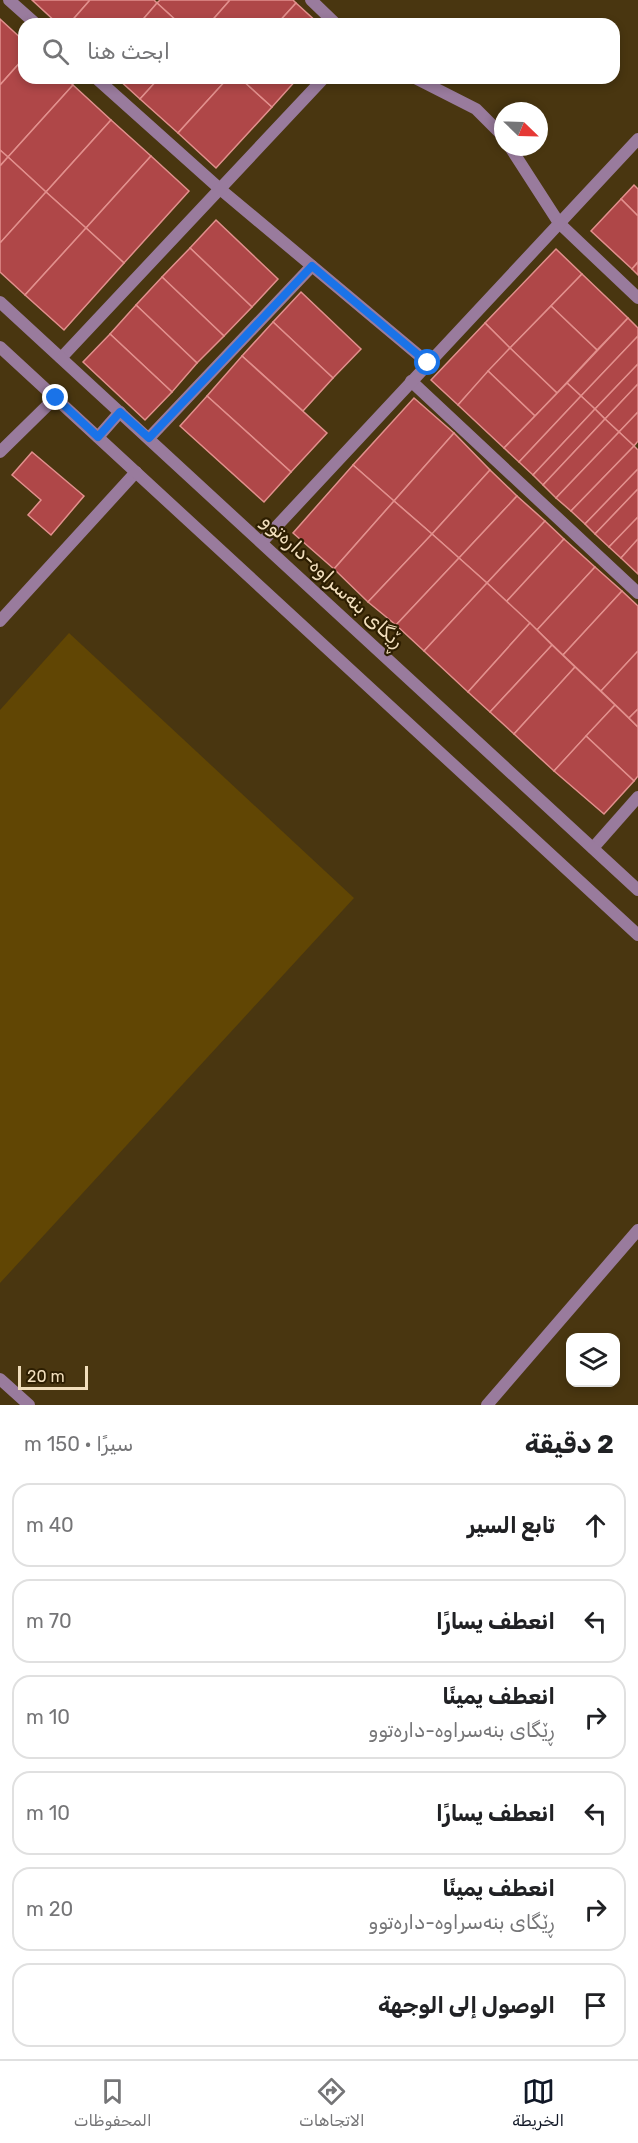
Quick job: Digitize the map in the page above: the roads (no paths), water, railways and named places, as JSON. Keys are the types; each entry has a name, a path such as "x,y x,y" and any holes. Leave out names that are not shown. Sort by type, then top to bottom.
{"street":[{"path":"9,0 29,18"},
{"path":"311,0 330,18"},
{"path":"103,84 220,189 428,363"},
{"path":"61,358 318,84"},
{"path":"427,84 477,109 494,127"},
{"path":"262,542 638,139"},
{"path":"516,156 559,223 638,298"},
{"path":"149,438 312,266"},
{"name":"ڕێگای بنەسراوە-دارەتوو","path":"0,302 638,890"},
{"path":"0,347 638,935"},
{"path":"411,381 638,593"},
{"path":"0,452 56,398"},
{"path":"98,437 120,412"},
{"path":"0,621 136,472"},
{"path":"593,848 638,797"},
{"path":"487,1405 638,1230"},
{"path":"0,1379 29,1405"}]}
